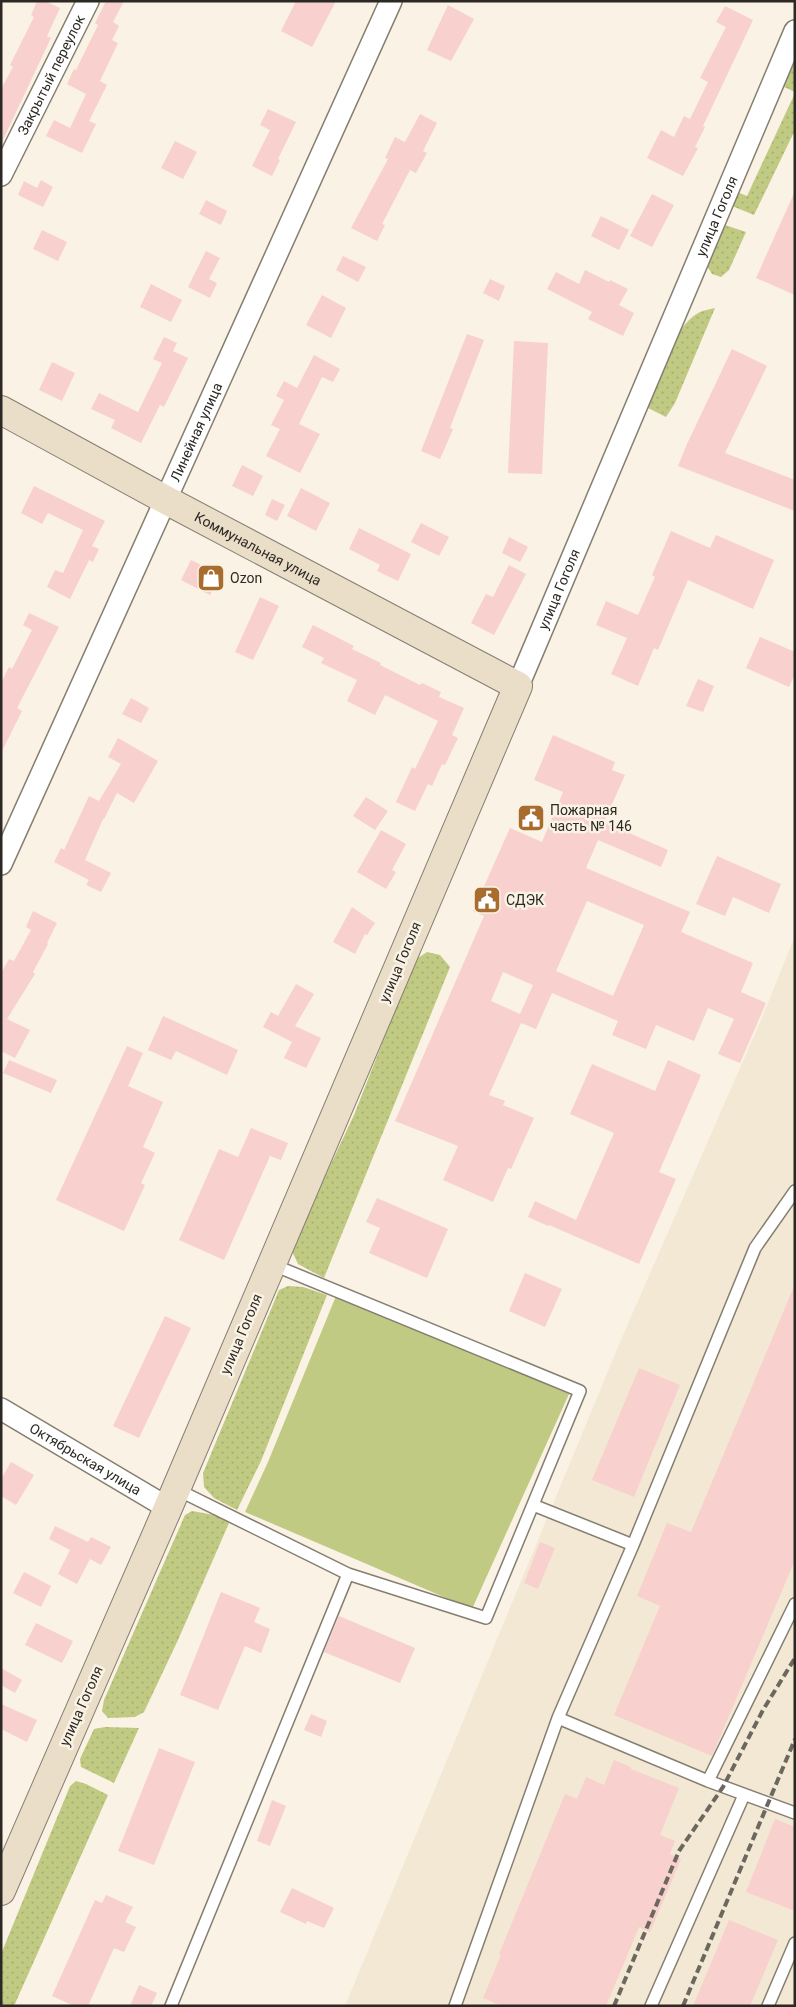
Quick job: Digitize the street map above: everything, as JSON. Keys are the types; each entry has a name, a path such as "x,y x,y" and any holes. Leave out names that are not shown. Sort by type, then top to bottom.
{"street":[{"name":"Закрытый переулок","path":"1,176 88,1"},
{"name":"Линейная улица","path":"1,864 391,1"},
{"name":"улица Гоголя","path":"1,1890 172,1498 795,31"},
{"name":"Коммунальная улица","path":"1,410 166,500 518,686"},
{"name":"Октябрьская улица","path":"1,1409 172,1498"}],"lane":[{"path":"456,2006 558,1718 633,1545 755,1248 794,1194"},
{"path":"172,1498 348,1574 486,1618 580,1391 271,1264"},
{"path":"533,1505 633,1545"},
{"path":"172,2006 348,1574"},
{"path":"708,1781 795,1604"},
{"path":"558,1718 708,1781 795,1813"},
{"path":"651,2006 744,1795"},
{"path":"768,2006 795,1943"}],"shaded area":[{"path":"795,936 795,2006 345,2006 623,1335 761,1020"}],"green space":[{"path":"795,63 795,92 782,86"},
{"path":"795,93 795,130 754,215 732,206 737,192 747,196"},
{"path":"722,224 746,232 729,270 721,277 712,274 705,263"},
{"path":"715,308 675,403 666,417 646,407 667,355 681,329 700,312"},
{"path":"427,952 440,955 450,967 324,1278 298,1264 291,1249 354,1115 415,960"},
{"path":"288,1286 303,1287 327,1295 261,1461 237,1510 214,1498 204,1487 203,1473 279,1290"},
{"path":"336,1296 569,1394 472,1609 245,1512 268,1462"},
{"path":"192,1511 220,1516 229,1523 144,1712 135,1717 108,1718 102,1711 104,1700 185,1515"},
{"path":"105,1727 139,1728 114,1783 81,1767 80,1759 94,1729"},
{"path":"76,1781 108,1795 14,2006 1,2006 1,1954 70,1786"}],"building":[{"path":"37,1 45,1 60,8 47,36 51,38 1,144 1,89 13,67 10,65 34,17 31,15"},
{"path":"106,1 124,1 113,22 119,26 112,40 118,43 100,81 107,85 89,121 96,124 82,153 46,136 54,120 70,128 86,94 67,84 98,25 95,23"},
{"path":"296,1 336,1 312,47 281,31"},
{"path":"448,5 474,19 451,61 427,50"},
{"path":"725,6 753,20 703,126 705,127 695,147 698,148 683,176 647,158 661,130 674,137 684,116 690,119 708,82 700,78 726,27 716,22"},
{"path":"268,109 296,122 272,176 252,166 270,130 260,125"},
{"path":"420,114 437,123 423,151 427,153 416,173 410,170 382,224 385,225 377,241 351,228 388,159 385,158 395,137 405,142"},
{"path":"175,141 197,152 183,179 161,168"},
{"path":"41,180 53,187 43,207 18,195 24,181 37,188"},
{"path":"795,191 795,295 756,278"},
{"path":"652,194 674,205 652,247 630,236"},
{"path":"206,200 227,211 221,225 199,214"},
{"path":"601,216 629,230 619,250 591,236"},
{"path":"42,230 67,242 58,261 33,249"},
{"path":"206,251 220,258 209,279 217,283 210,298 188,287"},
{"path":"343,256 366,267 358,282 336,270"},
{"path":"585,270 628,289 619,305 634,313 623,336 588,319 592,312 547,289 556,272 579,284"},
{"path":"490,279 505,286 499,301 483,293"},
{"path":"151,284 182,300 171,322 140,307"},
{"path":"322,295 346,308 331,338 306,325"},
{"path":"467,334 484,340 450,428 453,429 440,459 421,451"},
{"path":"164,337 177,343 173,351 188,358 164,407 160,405 141,443 111,428 115,420 91,409 99,393 138,412 162,363 153,359"},
{"path":"514,341 548,343 542,474 508,473"},
{"path":"732,349 767,366 725,453 795,480 795,511 678,466"},
{"path":"314,355 340,369 333,382 322,377 299,424 320,434 300,473 266,456 280,429 271,425 284,400 276,396 284,381 297,388"},
{"path":"52,362 75,373 62,401 39,390"},
{"path":"242,465 263,476 253,496 232,486"},
{"path":"34,486 105,521 92,546 99,549 93,562 89,560 70,599 47,587 55,570 63,573 83,530 48,513 42,524 21,513"},
{"path":"301,488 330,503 316,531 287,516"},
{"path":"272,499 285,505 277,521 265,515"},
{"path":"421,523 449,537 439,556 411,542"},
{"path":"359,528 411,554 398,581 377,571 380,565 349,549"},
{"path":"671,531 710,548 716,535 774,560 753,609 688,580 658,650 654,648 638,686 611,674 627,638 596,625 606,601 638,615 655,577 652,575"},
{"path":"509,537 528,547 520,562 502,553"},
{"path":"191,560 221,575 210,595 181,580"},
{"path":"509,565 526,574 494,635 471,623 486,594 493,597"},
{"path":"260,597 279,606 253,660 235,652"},
{"path":"29,613 59,627 17,708 22,711 1,753 1,683 9,667 12,669 32,630 23,625"},
{"path":"313,625 354,646 352,649 381,663 380,665 420,685 422,683 441,692 439,697 464,708 452,735 458,738 445,765 442,764 432,786 428,784 415,811 396,802 412,767 415,769 438,721 385,695 375,715 347,701 357,680 321,663 324,658 302,647"},
{"path":"760,637 795,652 795,674 789,687 746,668"},
{"path":"698,679 714,686 703,712 686,706"},
{"path":"131,698 149,708 141,723 122,714"},
{"path":"553,735 615,762 612,770 625,775 604,822 668,850 661,867 598,840 586,868 690,912 681,932 753,963 741,992 766,1003 740,1063 718,1054 734,1019 708,1008 694,1041 656,1025 646,1049 612,1035 618,1021 552,993 536,1029 521,1023 489,1095 505,1101 503,1105 534,1118 511,1169 508,1168 493,1202 443,1180 458,1146 395,1121 484,916 473,911 510,828 542,842 563,792 534,780","holes":["587,901 644,925 613,996 556,971","503,972 533,985 520,1014 491,1001"]},
{"path":"118,738 158,761 134,803 117,793 85,860 111,873 101,892 86,885 89,880 54,862 61,848 64,850 89,796 99,801 121,764 108,757"},
{"path":"366,797 388,811 375,830 353,816"},
{"path":"381,830 406,844 392,870 396,872 386,889 357,872"},
{"path":"717,856 781,884 769,913 733,897 725,916 696,904"},
{"path":"352,907 375,923 367,935 365,934 355,954 333,942"},
{"path":"33,911 57,923 33,972 35,974 7,1019 30,1030 15,1058 1,1051 1,973 9,959 14,961 31,930 26,927"},
{"path":"296,984 314,994 295,1026 321,1038 306,1068 284,1058 292,1042 263,1027 271,1012 278,1016"},
{"path":"163,1016 238,1050 227,1075 176,1051 171,1060 148,1050"},
{"path":"127,1046 143,1053 128,1086 163,1102 143,1147 155,1153 141,1183 145,1185 124,1231 56,1200"},
{"path":"9,1060 57,1080 51,1093 3,1073"},
{"path":"668,1060 701,1075 659,1172 676,1179 639,1264 528,1217 535,1201 576,1220 614,1133 570,1114 592,1064 655,1091"},
{"path":"251,1128 288,1143 281,1160 270,1156 224,1260 179,1240 219,1149 238,1157"},
{"path":"377,1198 448,1229 427,1278 369,1253 380,1228 366,1222"},
{"path":"525,1273 562,1289 545,1327 509,1311"},
{"path":"795,1284 795,1560 712,1756 614,1715 660,1606 637,1596 667,1523 691,1532"},
{"path":"165,1316 191,1328 139,1438 113,1426"},
{"path":"639,1368 680,1385 634,1497 592,1480"},
{"path":"11,1462 34,1475 16,1505 1,1496 1,1479"},
{"path":"55,1526 88,1542 91,1537 111,1547 101,1565 90,1559 77,1584 58,1574 70,1550 49,1539"},
{"path":"540,1542 555,1548 538,1589 524,1583"},
{"path":"24,1572 51,1586 41,1607 13,1593"},
{"path":"221,1592 260,1608 254,1622 270,1629 261,1653 245,1646 218,1710 180,1695"},
{"path":"339,1616 415,1648 400,1683 324,1652"},
{"path":"36,1623 73,1641 62,1663 25,1645"},
{"path":"1,1668 22,1680 15,1693 1,1685"},
{"path":"1,1704 37,1720 27,1742 1,1729"},
{"path":"311,1714 327,1721 321,1737 304,1730"},
{"path":"159,1748 195,1762 154,1865 118,1851"},
{"path":"614,1760 631,1767 631,1769 679,1788 660,1835 675,1841 670,1854 681,1859 650,1932 639,1927 606,2006 502,2006 483,1998 501,1955 499,1954 565,1794 577,1799 586,1777 604,1785"},
{"path":"272,1800 286,1806 270,1846 257,1841"},
{"path":"775,1819 795,1827 795,1911 746,1892"},
{"path":"292,1888 334,1908 324,1928 307,1921 306,1924 280,1912"},
{"path":"106,1895 133,1907 125,1922 136,1927 124,1952 114,1948 88,2006 74,2006 52,1996 95,1900 102,1903"},
{"path":"729,1920 778,1940 750,2006 693,2006"},
{"path":"139,1985 157,1993 151,2006 130,2006"}],"railway":[{"path":"614,2006 679,1851 723,1787 763,1710 795,1658"},
{"path":"683,2006 795,1739"}],"place":[{"name":"Ozon","path":"211,578"},
{"name":"Пожарная часть № 146","path":"531,818"},
{"name":"СДЭК","path":"487,900"}]}
